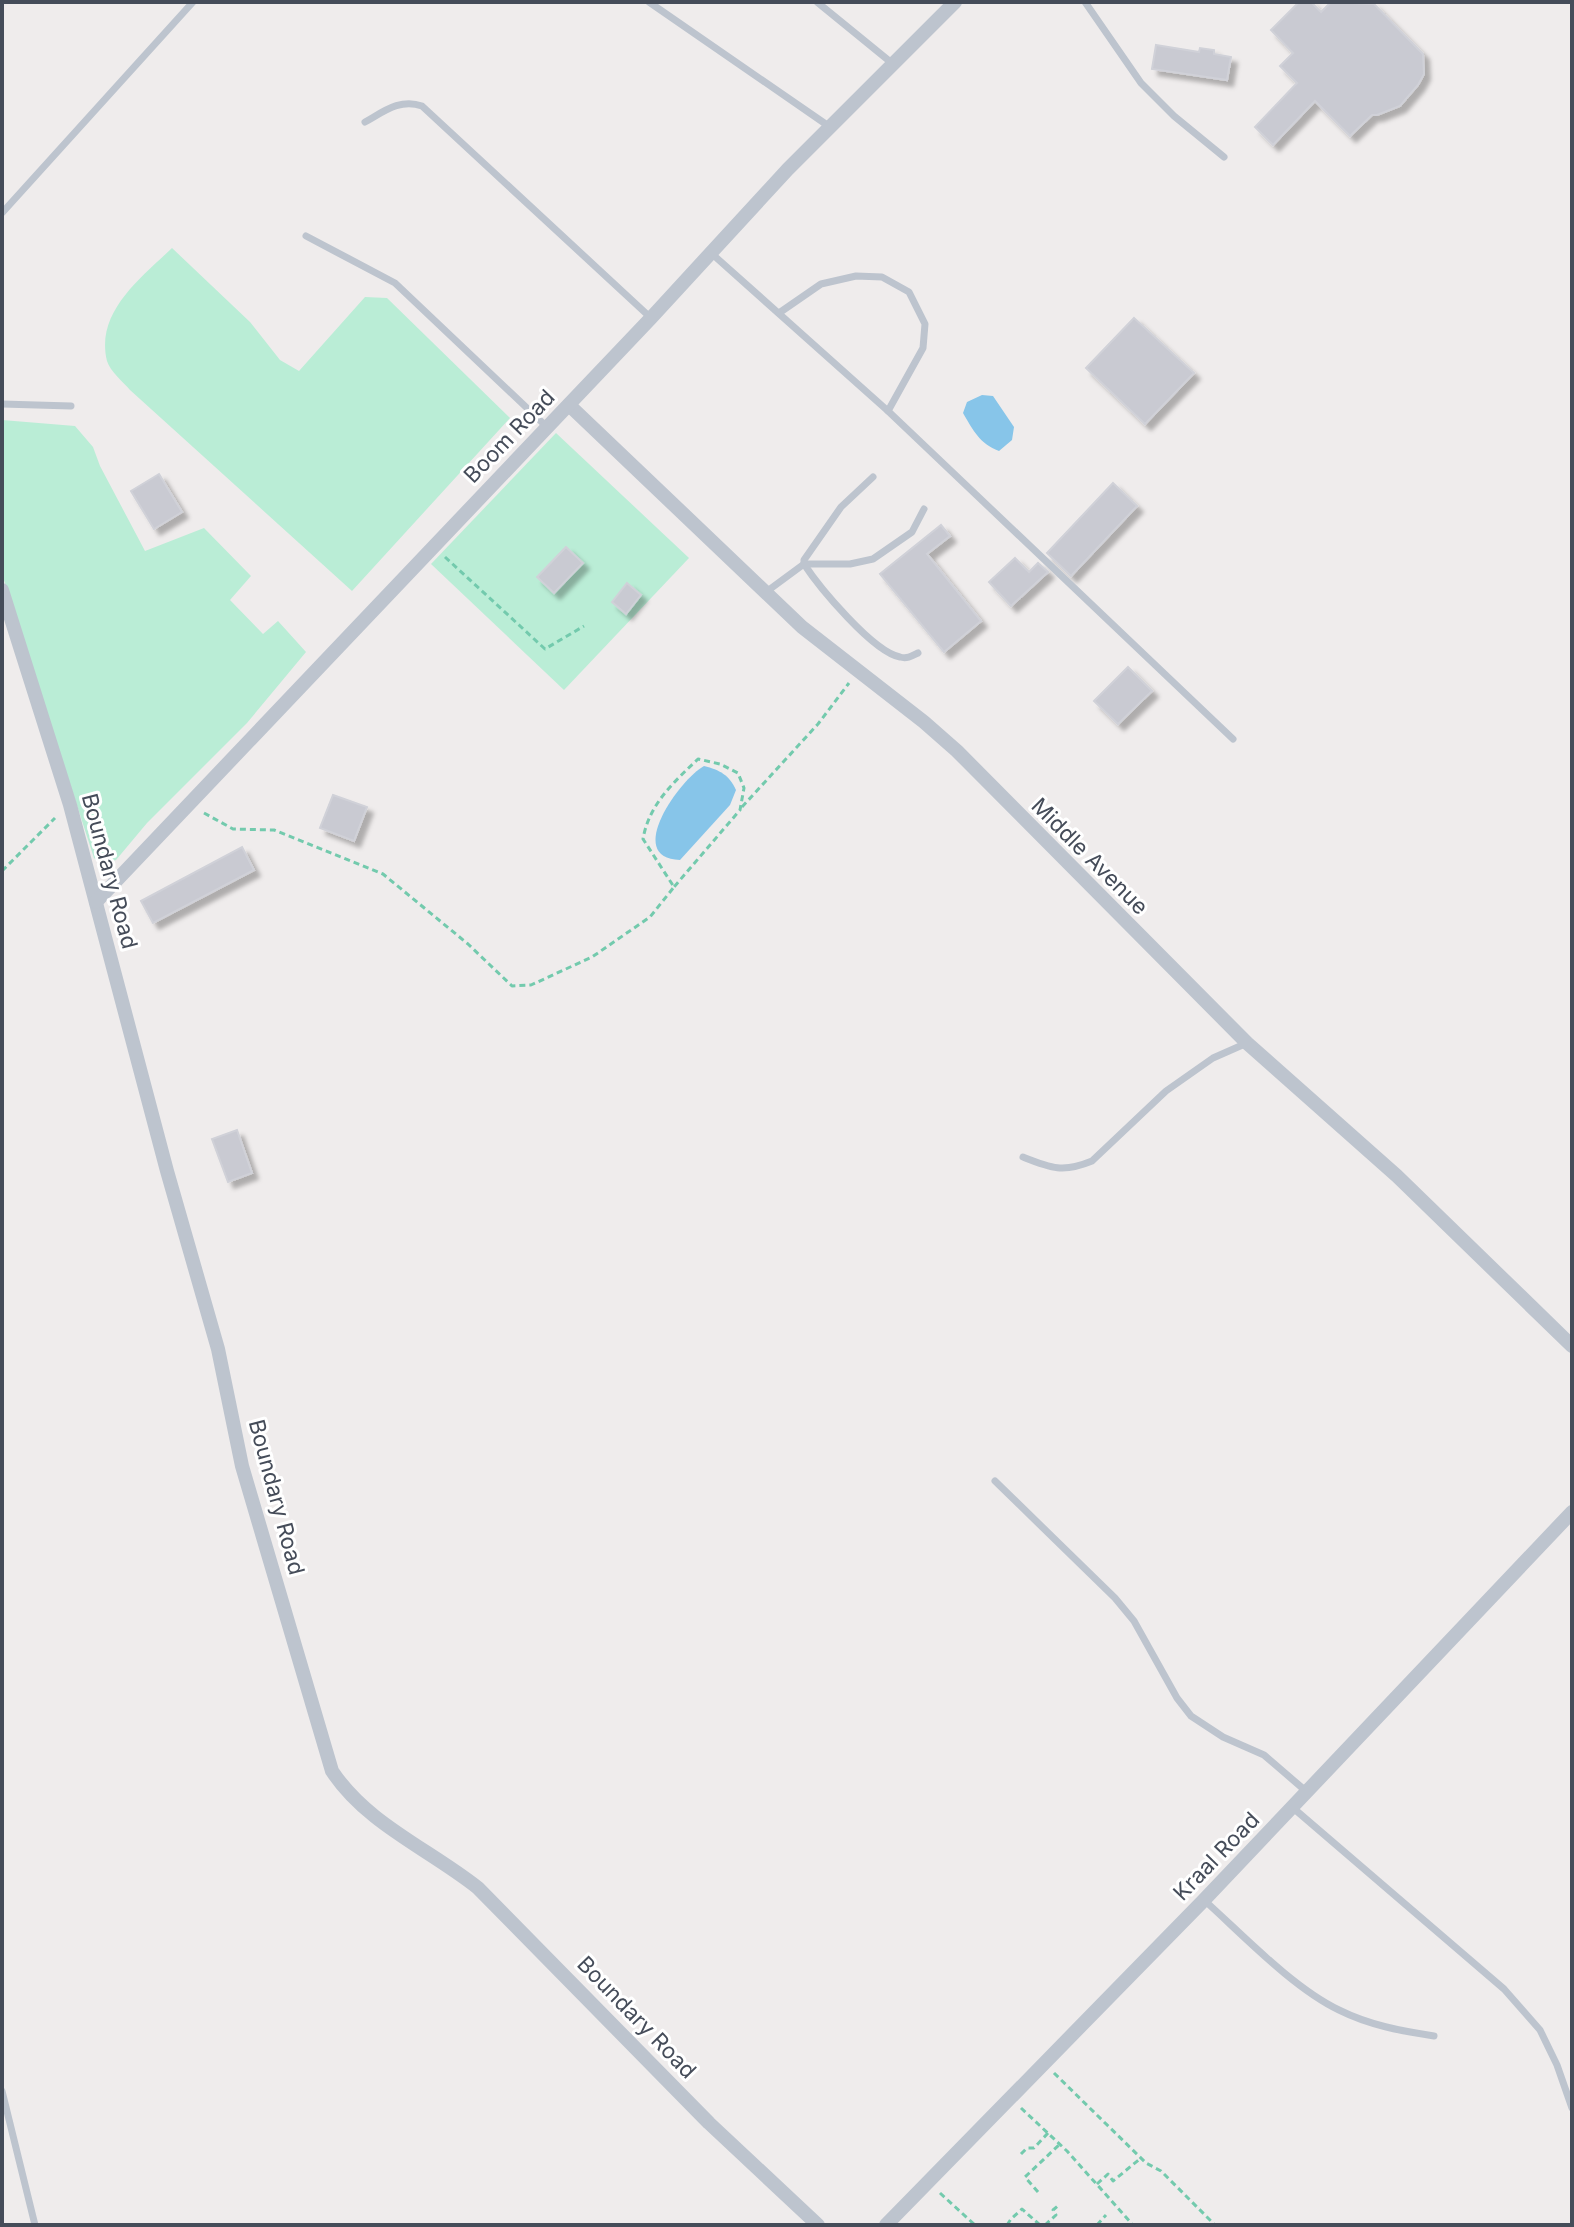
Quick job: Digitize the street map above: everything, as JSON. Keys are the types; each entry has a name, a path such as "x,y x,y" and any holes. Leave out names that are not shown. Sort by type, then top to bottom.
{"street":[{"name":"Boom Road","path":"96,902 830,127 955,2"},
{"name":"Middle Avenue","path":"569,405 802,627 957,751 1247,1043 1397,1176 1572,1346"},
{"name":"Boundary Road","path":"2,590 70,805 163,1156 218,1349 242,1466 332,1771 362,1808 449,1864 478,1888 709,2123 818,2225"},
{"name":"Kraal Road","path":"886,2225 1204,1900 1572,1512"}],"lane":[{"path":"2,213 193,2"},
{"path":"649,2 830,127"},
{"path":"817,2 893,64"},
{"path":"1085,2 1141,83 1174,116 1224,157"},
{"path":"365,122 390,107 413,103 422,106 651,318"},
{"path":"306,236 395,283 547,427"},
{"path":"711,253 888,411 1233,739"},
{"path":"779,313 821,284 856,276 882,277 909,292 925,324 923,348 888,411"},
{"path":"2,404 71,406"},
{"path":"804,564 841,507 873,477"},
{"path":"765,593 804,564 850,564 873,559 912,532 924,509"},
{"path":"804,564 843,611 880,647 900,657 918,653"},
{"path":"1023,1157 1057,1170 1092,1161 1166,1091 1213,1058 1247,1043"},
{"path":"995,1481 1115,1598 1134,1621 1177,1698 1191,1716 1223,1737 1264,1755 1307,1792"},
{"path":"1292,1807 1504,1989 1540,2030 1557,2065 1572,2108"},
{"path":"1204,1900 1268,1958 1335,2009 1364,2021 1434,2036"},
{"path":"2,2091 35,2225"}],"path":[{"path":"434,547 545,649 584,626"},
{"path":"191,803 233,829 274,830 383,874 468,944 512,986 531,985 592,957 650,917 818,724 859,671"},
{"path":"674,887 643,839 646,822 662,795 698,759 720,764 738,773 744,788 740,810"},
{"path":"2,871 70,805"},
{"path":"1043,2062 1215,2225"},
{"path":"1009,2098 1060,2144 1133,2225"},
{"path":"1021,2154 1027,2148 1034,2148 1048,2133"},
{"path":"1038,2192 1025,2177 1060,2144"},
{"path":"1097,2184 1108,2174 1113,2181 1141,2158"},
{"path":"929,2183 975,2225"},
{"path":"1007,2225 1022,2209 1043,2225 1056,2215 1053,2210 1060,2204"},
{"path":"1097,2225 1106,2215"}],"green space":[{"path":"172,248 250,322 280,360 299,371 365,297 387,298 510,418 352,591 130,390 109,365 105,343 114,312 123,297"},
{"path":"2,420 75,426 93,447 145,551 204,528 251,576 230,600 263,634 278,621 306,652 247,723 147,823 116,860 103,865 94,858 2,574"},
{"path":"556,433 689,558 564,690 431,564"}],"water":[{"path":"982,395 993,396 1014,427 1012,440 999,451 982,440 963,413 967,402"},
{"path":"704,766 715,769 730,780 736,790 730,805 680,860 664,856 656,846 656,833 662,817 682,786"}],"building":[{"path":"1299,2 1311,2 1321,12 1331,2 1374,4 1423,54 1424,74 1400,106 1372,115 1350,136 1315,101 1273,145 1255,127 1297,83 1280,66 1293,53 1271,30"},
{"path":"1156,45 1199,52 1200,48 1214,50 1214,54 1231,57 1227,80 1152,69"},
{"path":"1134,318 1194,373 1145,424 1086,368"},
{"path":"159,474 182,512 154,529 131,491"},
{"path":"1113,483 1137,506 1071,576 1047,553"},
{"path":"941,525 950,536 927,554 981,621 944,652 880,574"},
{"path":"566,547 583,563 554,593 537,577"},
{"path":"1015,558 1029,572 1038,563 1048,572 1011,606 989,582"},
{"path":"627,583 641,595 626,614 612,602"},
{"path":"1128,667 1152,691 1118,724 1094,701"},
{"path":"333,795 367,807 354,841 320,828"},
{"path":"242,847 254,870 153,923 141,901"},
{"path":"237,1130 252,1173 228,1182 212,1139"}]}
